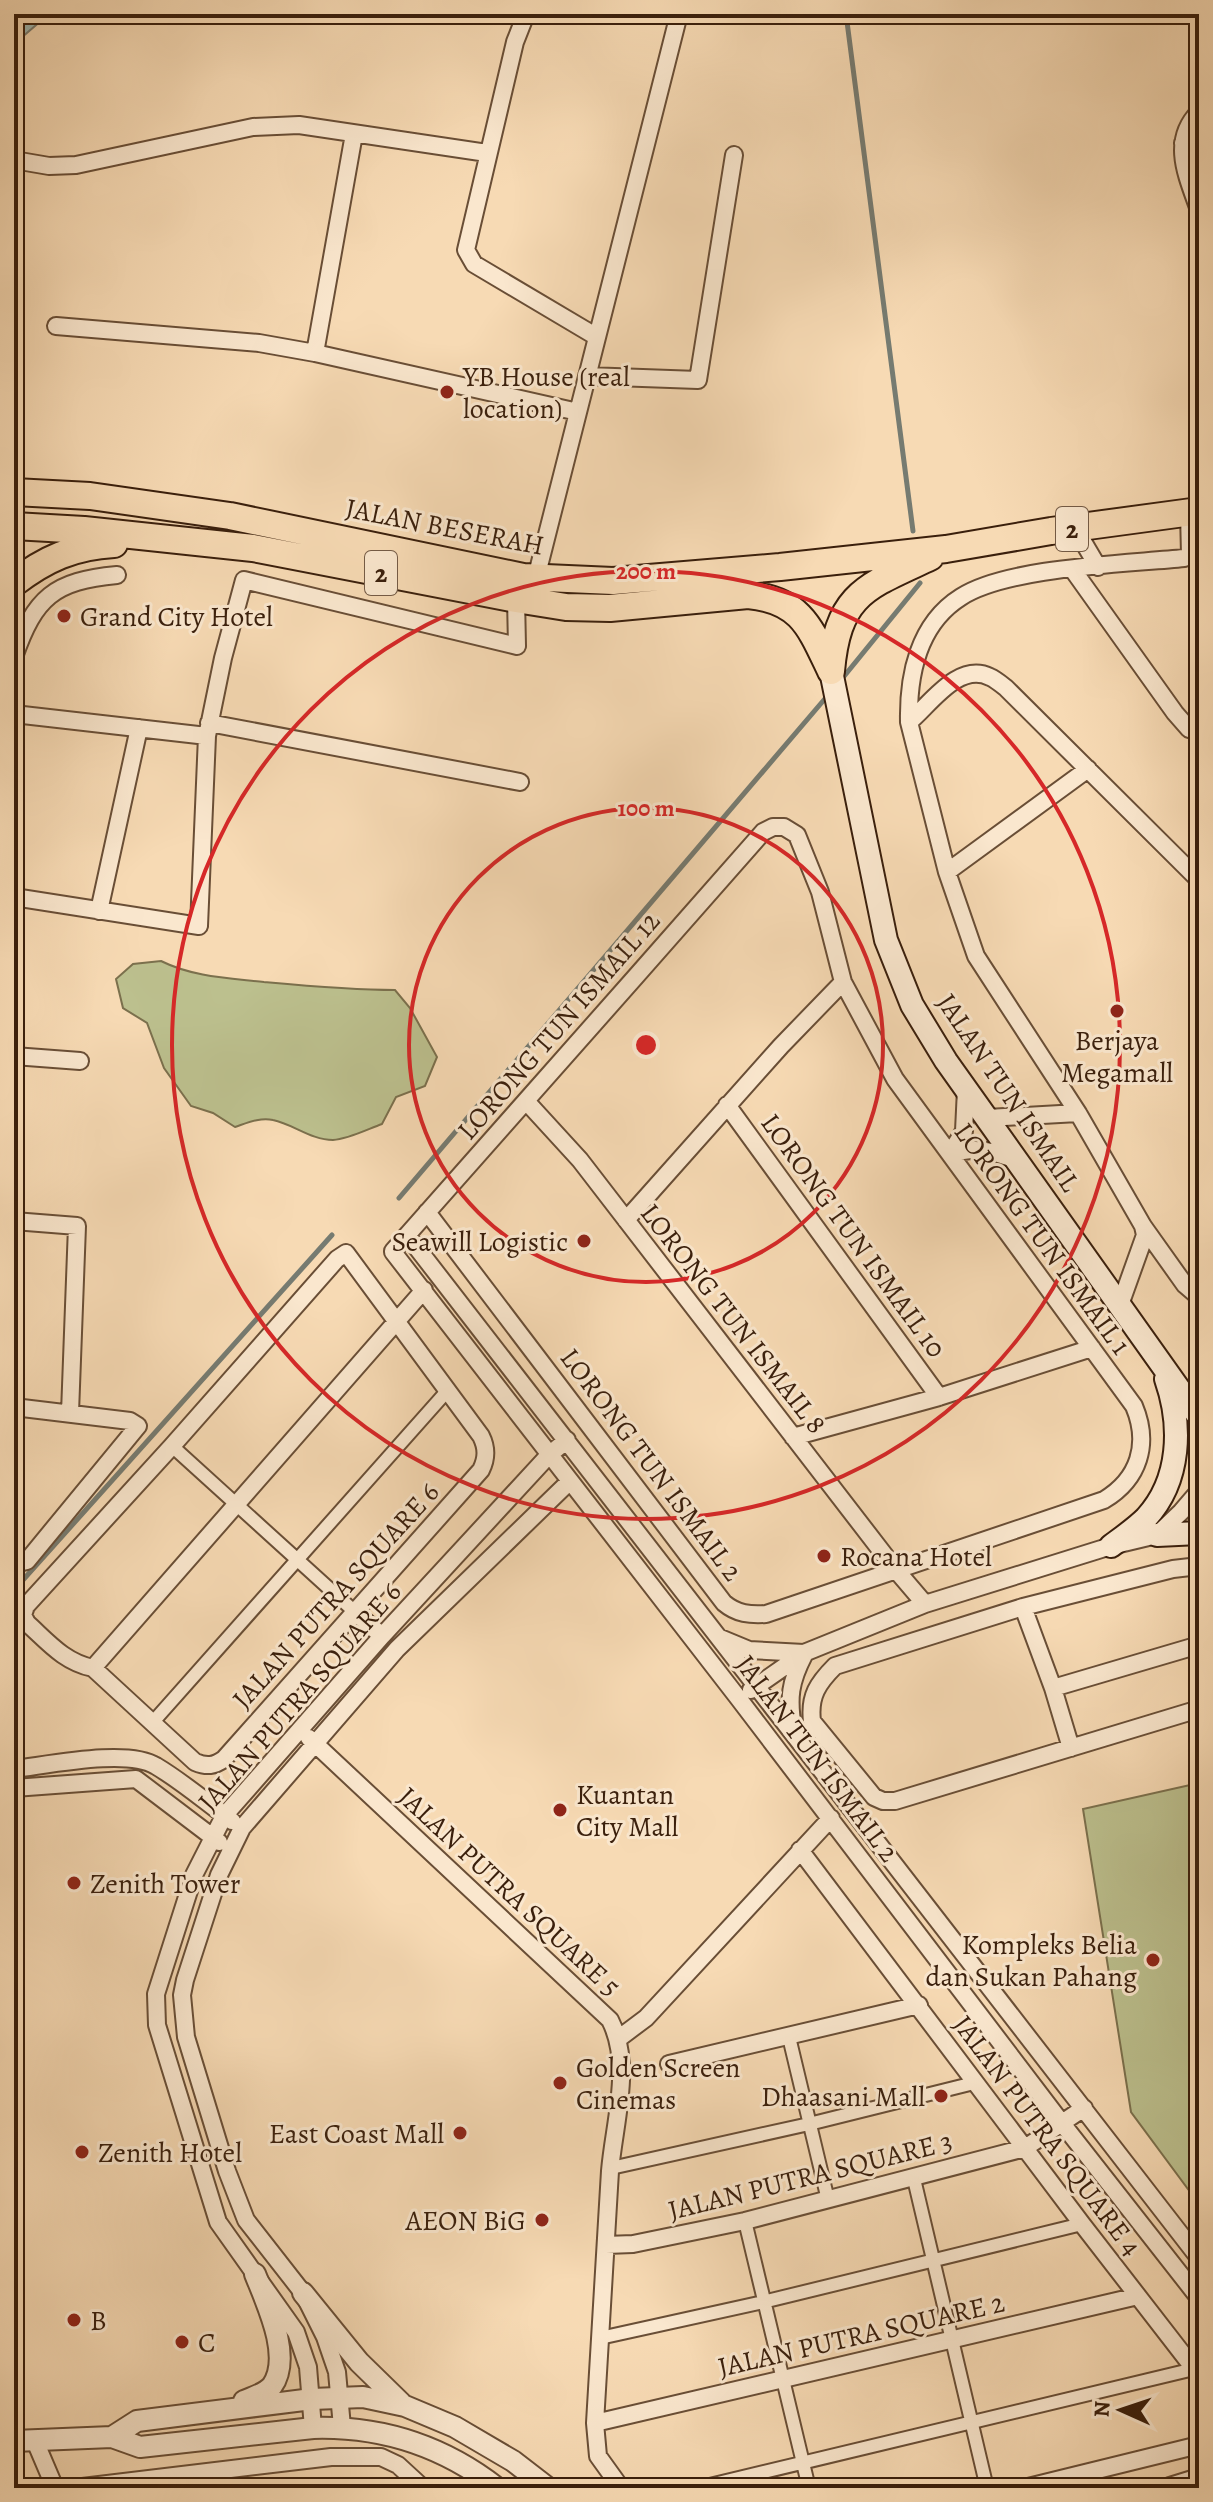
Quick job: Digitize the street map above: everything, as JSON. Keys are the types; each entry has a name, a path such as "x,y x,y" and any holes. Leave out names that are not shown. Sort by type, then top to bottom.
{"highway":[{"name":"JALAN BESERAH","path":"14,492 90,496 230,516 536,578 613,581 946,549 1194,512"},
{"name":"JALAN BESERAH","path":"14,526 84,530 253,548 566,607 610,608 748,595 766,597 786,604 801,617 818,644 832,676"},
{"path":"14,583 38,565 86,545 189,540"},
{"name":"2","path":"832,676 834,638 846,610 866,590 946,549"}],"main road":[{"name":"JALAN TUN ISMAIL","path":"832,676 886,940 912,1005 966,1089 1199,1417"},
{"path":"1111,1546 1147,1517 1173,1465 1176,1425 1168,1384 1159,1360"},
{"path":"1157,1535 1199,1533"}],"street":[{"path":"526,14 515,42 466,250 474,264 597,337"},
{"path":"536,578 679,14"},
{"path":"1199,112 1189,122 1191,141 1185,169 1199,210"},
{"path":"14,160 49,166 76,165 253,127 299,125 487,153"},
{"path":"315,353 354,134"},
{"path":"587,376 698,380 734,155"},
{"path":"56,326 259,343 578,412"},
{"path":"14,492 14,498"},
{"path":"1194,512 1190,555 1184,558 1032,574 961,597 937,619 917,653 910,679 909,722 947,872 976,956 1078,1113 1143,1226 1185,1285 1199,1297"},
{"path":"1075,528 1098,567"},
{"path":"1073,570 1175,713 1189,729 1199,722"},
{"path":"14,657 34,610 55,590 88,577 117,575"},
{"path":"14,897 199,926 208,729 244,580 517,646 516,599"},
{"path":"909,722 954,681 969,675 988,676 1006,688 1199,880"},
{"path":"14,714 139,728 208,729 520,782"},
{"path":"99,911 139,728"},
{"path":"947,872 1088,769"},
{"name":"LORONG TUN ISMAIL 1","path":"763,832 773,827 784,827 797,835 820,892 843,982 895,1079 1134,1406 1138,1416 1141,1437 1134,1471 1121,1489 1104,1500 896,1570"},
{"name":"LORONG TUN ISMAIL 12","path":"393,1252 763,832"},
{"path":"626,1220 727,1105 843,982"},
{"path":"14,1056 80,1061"},
{"path":"950,1154 964,1131 966,1089"},
{"name":"LORONG TUN ISMAIL 8","path":"526,1101 580,1160 925,1604"},
{"name":"LORONG TUN ISMAIL 10","path":"727,1105 939,1397"},
{"path":"987,1118 1078,1113"},
{"path":"950,1154 969,1149 990,1151 1017,1160"},
{"name":"LORONG TUN ISMAIL 2","path":"427,1212 732,1610 749,1616 766,1614 896,1570"},
{"path":"14,1221 77,1226 70,1413"},
{"path":"1120,1305 1145,1235 1143,1226"},
{"name":"JALAN TUN ISMAIL 2","path":"407,1235 1199,2258"},
{"name":"JALAN TUN ISMAIL 2","path":"393,1252 1199,2298"},
{"name":"JALAN PUTRA SQUARE 6","path":"342,1254 349,1256 397,1322 481,1436 485,1444 485,1462 224,1759 217,1764 195,1762 93,1668 67,1659 27,1623 23,1615 26,1606 342,1254"},
{"path":"93,1668 424,1290"},
{"path":"793,1437 939,1397 1092,1348"},
{"path":"153,1722 448,1390"},
{"path":"14,1407 130,1421 137,1424 138,1429 27,1561 14,1564"},
{"name":"JALAN PUTRA SQUARE 6","path":"313,2428 308,2367 296,2332 218,2222 157,2025 156,1994 194,1875 224,1816 382,1636 549,1455 567,1440"},
{"path":"172,1446 382,1636"},
{"name":"JALAN PUTRA SQUARE 6","path":"342,2427 337,2372 325,2337 303,2293 246,2220 227,2171 186,2037 182,1995 214,1890 242,1828 397,1649 570,1481"},
{"path":"740,1705 756,1685 804,1653 925,1604 1111,1546 1157,1535 1199,1491"},
{"path":"1199,1566 1173,1569 1023,1607 835,1666 817,1684 810,1707 812,1721 866,1788 883,1801 895,1801 1199,1709"},
{"path":"1023,1607 1071,1748"},
{"path":"719,1637 749,1650 804,1653"},
{"path":"1053,1688 1199,1645"},
{"path":"793,1733 788,1701 804,1653"},
{"name":"JALAN PUTRA SQUARE 5","path":"299,1729 610,2020 618,2039 621,2072 611,2168 595,2423 598,2456 621,2488"},
{"path":"155,1765 176,1744"},
{"path":"14,1769 106,1758 139,1759 155,1765 242,1828"},
{"path":"14,1788 136,1779 230,1849"},
{"path":"847,1802 866,1788"},
{"path":"618,2039 646,2018 831,1818"},
{"name":"JALAN PUTRA SQUARE 4","path":"800,1850 1196,2372"},
{"path":"156,1994 182,1995"},
{"name":"JALAN PUTRA SQUARE 4","path":"669,2064 919,2005"},
{"path":"157,2025 184,2023"},
{"path":"789,2037 828,2200"},
{"path":"611,2168 974,2083"},
{"name":"JALAN PUTRA SQUARE 3","path":"606,2245 633,2244 745,2221 1025,2148 1084,2108"},
{"path":"914,2179 987,2488"},
{"path":"745,2221 809,2488"},
{"path":"600,2338 763,2302 1082,2224"},
{"path":"217,2411 261,2394 271,2386 277,2374 279,2356 275,2326 255,2274"},
{"path":"303,2293 369,2373 405,2406"},
{"name":"JALAN PUTRA SQUARE 2","path":"595,2423 1138,2296"},
{"path":"697,2488 1196,2372"},
{"path":"112,2437 137,2421 312,2399 363,2397 405,2406 455,2427 513,2461 548,2488"},
{"path":"14,2441 112,2437 140,2447 342,2427 402,2437 447,2456 497,2488"},
{"path":"35,2441 55,2488"},
{"path":"1024,2488 1199,2445"},
{"path":"74,2488 299,2460 381,2457 398,2465 423,2488"},
{"path":"1170,2488 1199,2479"}],"green space":[{"path":"161,961 198,974 224,978 330,988 395,990 410,1008 437,1057 425,1086 396,1097 382,1124 352,1136 325,1139 268,1119 235,1127 213,1113 191,1106 164,1068 147,1023 123,1008 116,979 133,964"},
{"name":"Kompleks Belia dan Sukan Pahang","path":"1199,1783 1199,2204 1131,2112 1083,1809"}],"water":[{"path":"14,14 102,14 42,20 14,44"}],"waterway":[{"path":"846,14 913,531"},
{"path":"841,680 920,583"},
{"path":"399,1198 829,694"},
{"path":"14,1590 332,1235"}],"place":[{"name":"YB House (real location)","path":"447,392"},
{"name":"Grand City Hotel","path":"64,616"},
{"name":"Berjaya Megamall","path":"1117,1011"},
{"name":"Seawill Logistic","path":"584,1241"},
{"name":"Rocana Hotel","path":"824,1556"},
{"name":"Kuantan City Mall","path":"560,1810"},
{"name":"Zenith Tower","path":"74,1883"},
{"name":"Kompleks Belia dan Sukan Pahang","path":"1153,1960"},
{"name":"Golden Screen Cinemas","path":"560,2083"},
{"name":"Dhaasani Mall","path":"941,2096"},
{"name":"East Coast Mall","path":"460,2133"},
{"name":"Zenith Hotel","path":"82,2152"},
{"name":"AEON BiG","path":"542,2220"},
{"name":"B","path":"74,2320"},
{"name":"C","path":"182,2342"}]}
